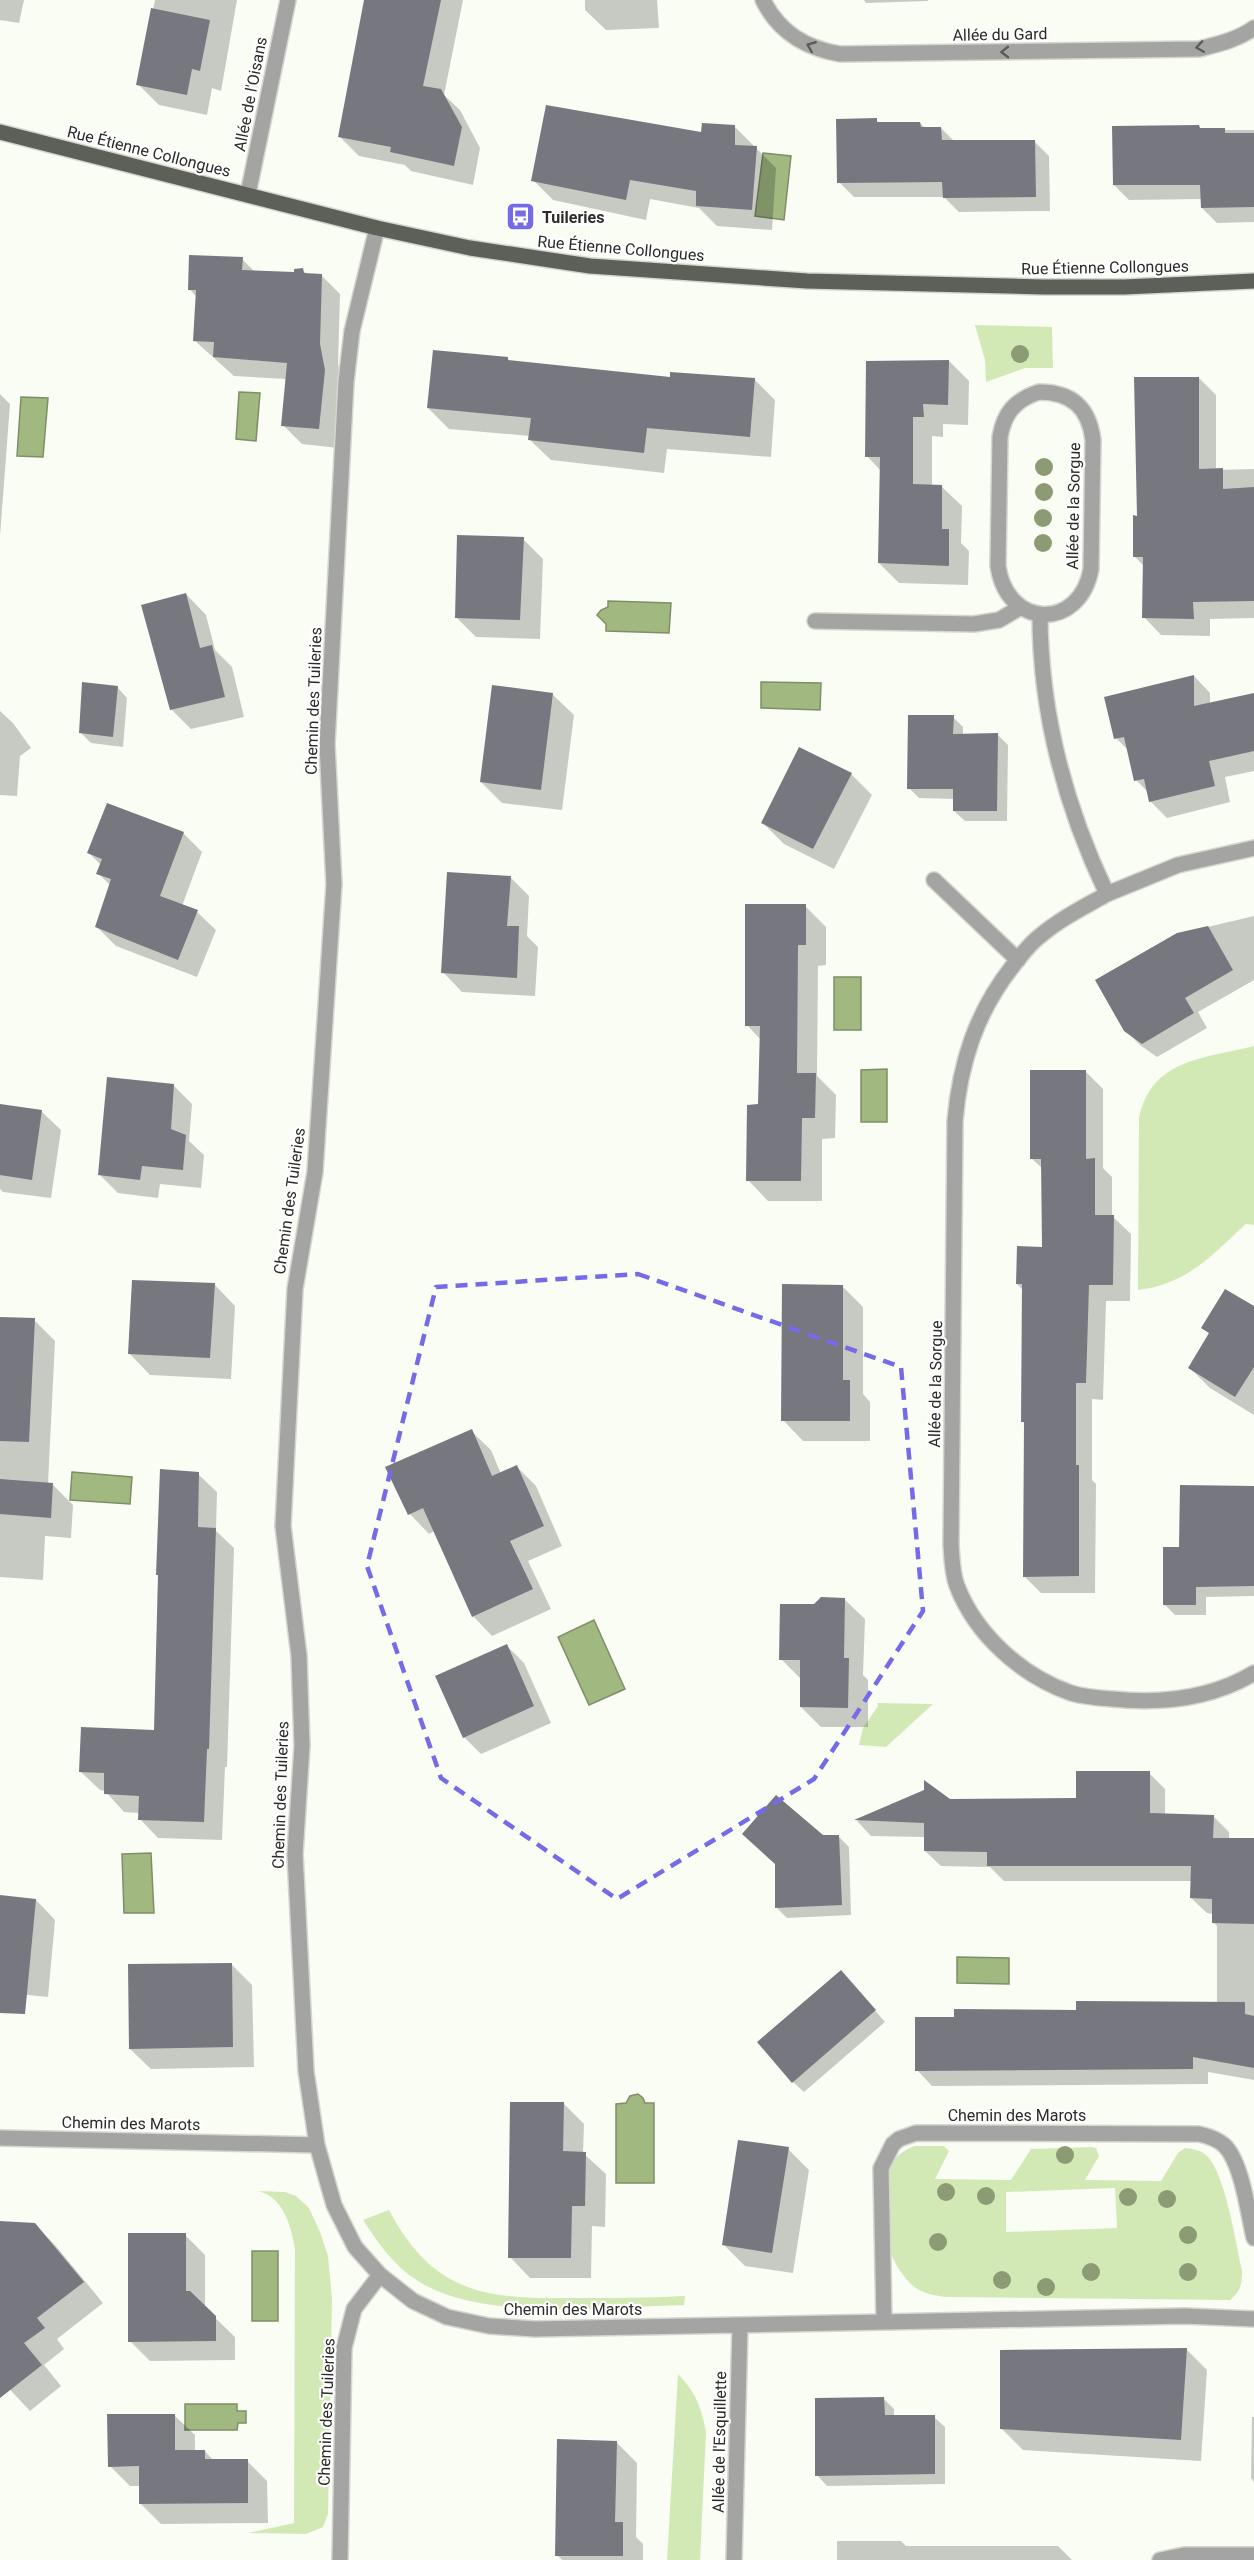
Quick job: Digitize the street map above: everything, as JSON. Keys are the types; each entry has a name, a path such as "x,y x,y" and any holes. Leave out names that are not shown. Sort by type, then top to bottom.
{"main road":[{"name":"Rue Étienne Collongues","path":"0,132 378,228 470,248 591,266 807,281 1043,287 1124,287 1254,281"}],"street":[{"name":"Allée de l'Oisans","path":"248,194 288,0"},
{"name":"Allée du Gard","path":"764,0 777,21 790,35 814,48 840,54 1198,49 1223,43 1254,28"},
{"name":"Chemin des Tuileries","path":"317,2145 306,2071 295,1854 302,1746 299,1656 283,1526 296,1289 315,1172 334,884 327,744 346,382 352,331 378,228"},
{"name":"Allée de la Sorgue","path":"1039,392 1055,393 1070,399 1083,409 1091,423 1093,440 1091,569 1088,584 1080,598 1067,608 1052,614 1040,614 1021,607 1008,597 1000,583 998,566 1000,437 1003,422 1011,408 1024,397 1039,392"},
{"path":"815,621 974,624 999,620 1021,607"},
{"path":"1040,614 1040,650 1050,722 1061,771 1074,817 1090,860 1107,894"},
{"name":"Allée de la Sorgue","path":"1254,848 1178,866 1107,894 1066,917 1039,936 1017,960 996,988 977,1024 965,1057 958,1086 955,1121 951,1533 956,1583 966,1606 1001,1651 1048,1683 1073,1693 1139,1702 1169,1701 1221,1690 1254,1673"},
{"path":"934,880 1017,960"},
{"name":"Chemin des Marots","path":"884,2321 881,2168 892,2144 916,2133 1199,2134 1207,2136 1223,2145 1232,2157 1254,2238"},
{"name":"Chemin des Marots","path":"0,2138 317,2145 334,2205 355,2247 380,2275 413,2301 447,2317 489,2326 535,2329 1185,2316 1254,2319"},
{"name":"Chemin des Tuileries","path":"340,2560 344,2348 354,2309 380,2275"},
{"name":"Allée de l'Esquillette","path":"734,2560 740,2326"},
{"path":"1160,2560 1184,2555 1254,2555"}],"highlighted area":[{"path":"638,1274 901,1367 923,1611 814,1779 617,1899 441,1778 367,1566 436,1287"}],"shaded area":[{"path":"763,153 791,156 784,220 755,216"},
{"path":"975,325 1052,327 1053,368 1025,368 986,382 985,360"},
{"path":"239,392 260,393 256,441 236,439"},
{"path":"21,397 48,398 43,457 17,456"},
{"path":"608,601 671,603 669,633 606,631 606,624 597,615 608,607"},
{"path":"761,682 821,683 820,710 761,708"},
{"path":"834,977 861,977 861,1030 834,1030"},
{"path":"1254,1046 1254,1225 1246,1224 1197,1267 1184,1275 1171,1282 1138,1290 1139,1118 1146,1098 1155,1083 1168,1072 1183,1064"},
{"path":"887,1069 887,1122 861,1122 861,1070"},
{"path":"72,1472 132,1477 130,1504 70,1500"},
{"path":"594,1620 625,1689 589,1705 558,1637"},
{"path":"877,1703 933,1704 886,1747 859,1745 863,1728 878,1706"},
{"path":"151,1853 154,1913 124,1913 122,1854"},
{"path":"957,1957 1009,1958 1009,1984 957,1983"},
{"path":"638,2094 645,2103 654,2103 654,2183 616,2183 616,2104 626,2103 630,2096"},
{"path":"915,2146 944,2146 949,2151 935,2179 1011,2180 1031,2149 1092,2147 1096,2148 1099,2156 1085,2180 1161,2181 1178,2153 1185,2148 1200,2151 1207,2156 1219,2177 1233,2227 1242,2271 1242,2280 1237,2294 1230,2300 945,2297 922,2292 901,2272 888,2243 891,2166 904,2151","holes":["1115,2188 1117,2228 1006,2232 1006,2192"]},
{"path":"258,2191 285,2192 296,2196 309,2208 328,2256 332,2299 328,2514 323,2527 306,2534 248,2533 294,2523 295,2249 285,2214 280,2206 267,2194"},
{"path":"389,2210 406,2238 425,2260 444,2275 466,2286 515,2297 685,2296 684,2305 547,2309 476,2302 445,2294 418,2281 401,2268 363,2220"},
{"path":"252,2251 278,2251 278,2321 252,2321"},
{"path":"678,2374 697,2400 706,2432 700,2560 667,2560"},
{"path":"185,2404 237,2404 237,2411 246,2411 246,2423 238,2423 237,2430 185,2430"}],"building":[{"path":"364,0 441,0 423,86 441,89 462,127 454,166 390,152 391,147 338,137"},
{"path":"151,8 210,20 200,71 192,69 187,95 136,85"},
{"path":"546,105 701,132 702,123 735,125 735,145 757,146 752,210 696,206 696,191 630,180 626,200 531,181"},
{"path":"877,118 877,122 920,122 921,127 941,127 942,140 1035,140 1036,197 943,198 942,182 837,183 836,119"},
{"path":"1199,125 1200,128 1225,128 1225,133 1254,133 1254,207 1201,208 1200,185 1113,185 1112,126"},
{"path":"189,255 243,257 242,270 294,272 294,269 303,268 304,273 322,274 320,344 325,370 319,429 281,426 287,363 213,357 214,342 193,341 196,290 188,290"},
{"path":"433,350 670,377 670,372 755,378 750,437 647,428 644,453 528,440 531,418 427,408"},
{"path":"949,360 948,405 923,404 924,417 913,417 913,484 942,485 942,529 949,529 949,566 878,563 880,457 865,457 866,361"},
{"path":"1134,377 1199,377 1199,469 1223,468 1223,489 1254,487 1254,601 1193,602 1194,619 1142,618 1143,557 1133,557 1133,515 1137,516"},
{"path":"457,535 524,537 520,620 455,618"},
{"path":"186,593 200,648 212,645 225,697 170,710 141,605"},
{"path":"1194,675 1194,706 1254,693 1254,751 1209,761 1215,786 1149,802 1144,779 1134,781 1124,737 1114,739 1104,697"},
{"path":"82,682 118,686 113,737 79,733"},
{"path":"492,685 553,693 541,790 480,782"},
{"path":"908,715 954,715 953,734 998,733 997,811 953,811 953,789 907,789"},
{"path":"799,747 852,773 813,849 761,823"},
{"path":"107,803 184,832 160,896 198,910 178,960 95,927 111,879 96,874 102,859 87,853"},
{"path":"447,872 511,876 507,926 519,926 517,978 441,973"},
{"path":"745,904 806,904 806,945 798,945 797,1073 816,1073 815,1118 802,1118 801,1181 746,1181 747,1105 758,1104 760,1026 745,1026"},
{"path":"1208,926 1233,970 1185,998 1194,1013 1142,1044 1124,1031 1095,980 1177,933"},
{"path":"1030,1070 1086,1070 1086,1159 1095,1158 1095,1215 1114,1215 1113,1285 1089,1285 1086,1383 1076,1383 1079,1576 1023,1577 1022,1284 1016,1284 1017,1246 1042,1247 1041,1159 1030,1159"},
{"path":"107,1077 174,1084 171,1129 186,1135 183,1170 142,1166 140,1180 98,1175"},
{"path":"0,1104 42,1110 32,1180 0,1175"},
{"path":"132,1280 215,1283 210,1358 128,1354"},
{"path":"782,1284 843,1285 843,1380 850,1380 850,1421 781,1421"},
{"path":"1225,1289 1254,1306 1254,1367 1235,1397 1188,1368 1209,1333 1201,1328"},
{"path":"0,1317 35,1318 29,1442 0,1441"},
{"path":"472,1429 492,1476 517,1465 544,1526 510,1541 533,1589 472,1617 423,1508 408,1515 385,1467"},
{"path":"160,1469 199,1472 198,1527 216,1528 209,1749 207,1749 204,1822 138,1820 139,1796 104,1794 104,1773 79,1772 81,1727 154,1730"},
{"path":"0,1479 53,1483 51,1518 0,1514"},
{"path":"1180,1485 1254,1486 1254,1586 1196,1587 1196,1605 1163,1605 1163,1547 1179,1547"},
{"path":"821,1597 845,1598 844,1658 849,1658 848,1708 800,1707 800,1660 779,1660 780,1604 814,1604"},
{"path":"507,1644 534,1706 463,1738 435,1676"},
{"path":"1076,1771 1150,1771 1150,1813 1214,1815 1213,1838 1254,1838 1254,1924 1212,1923 1212,1899 1190,1898 1191,1866 987,1866 987,1852 924,1851 924,1823 854,1820 924,1790 924,1780 950,1799 1076,1798"},
{"path":"776,1795 823,1835 839,1835 842,1905 775,1908 775,1864 742,1834"},
{"path":"0,1895 36,1899 25,2014 0,2013"},
{"path":"232,1963 233,2047 129,2049 128,1964"},
{"path":"841,1970 876,2010 792,2083 757,2042"},
{"path":"1076,2001 1245,2002 1245,2014 1254,2016 1254,2068 1193,2057 1193,2069 915,2071 915,2017 954,2017 954,2009 1076,2010"},
{"path":"510,2102 564,2102 563,2151 586,2152 585,2206 572,2206 571,2258 508,2258"},
{"path":"738,2140 789,2147 772,2253 722,2245"},
{"path":"0,2221 35,2223 84,2282 37,2318 45,2328 24,2343 42,2365 0,2398"},
{"path":"128,2233 186,2233 186,2291 190,2291 216,2316 216,2341 128,2342"},
{"path":"1187,2348 1181,2440 1000,2429 1000,2350"},
{"path":"884,2397 885,2415 935,2415 935,2474 815,2476 815,2398"},
{"path":"107,2414 175,2414 175,2450 205,2450 205,2459 248,2459 248,2503 139,2504 139,2466 108,2467"},
{"path":"557,2439 617,2441 615,2522 623,2522 623,2556 555,2556"}],"place":[{"name":"Tuileries","path":"521,217"}]}
